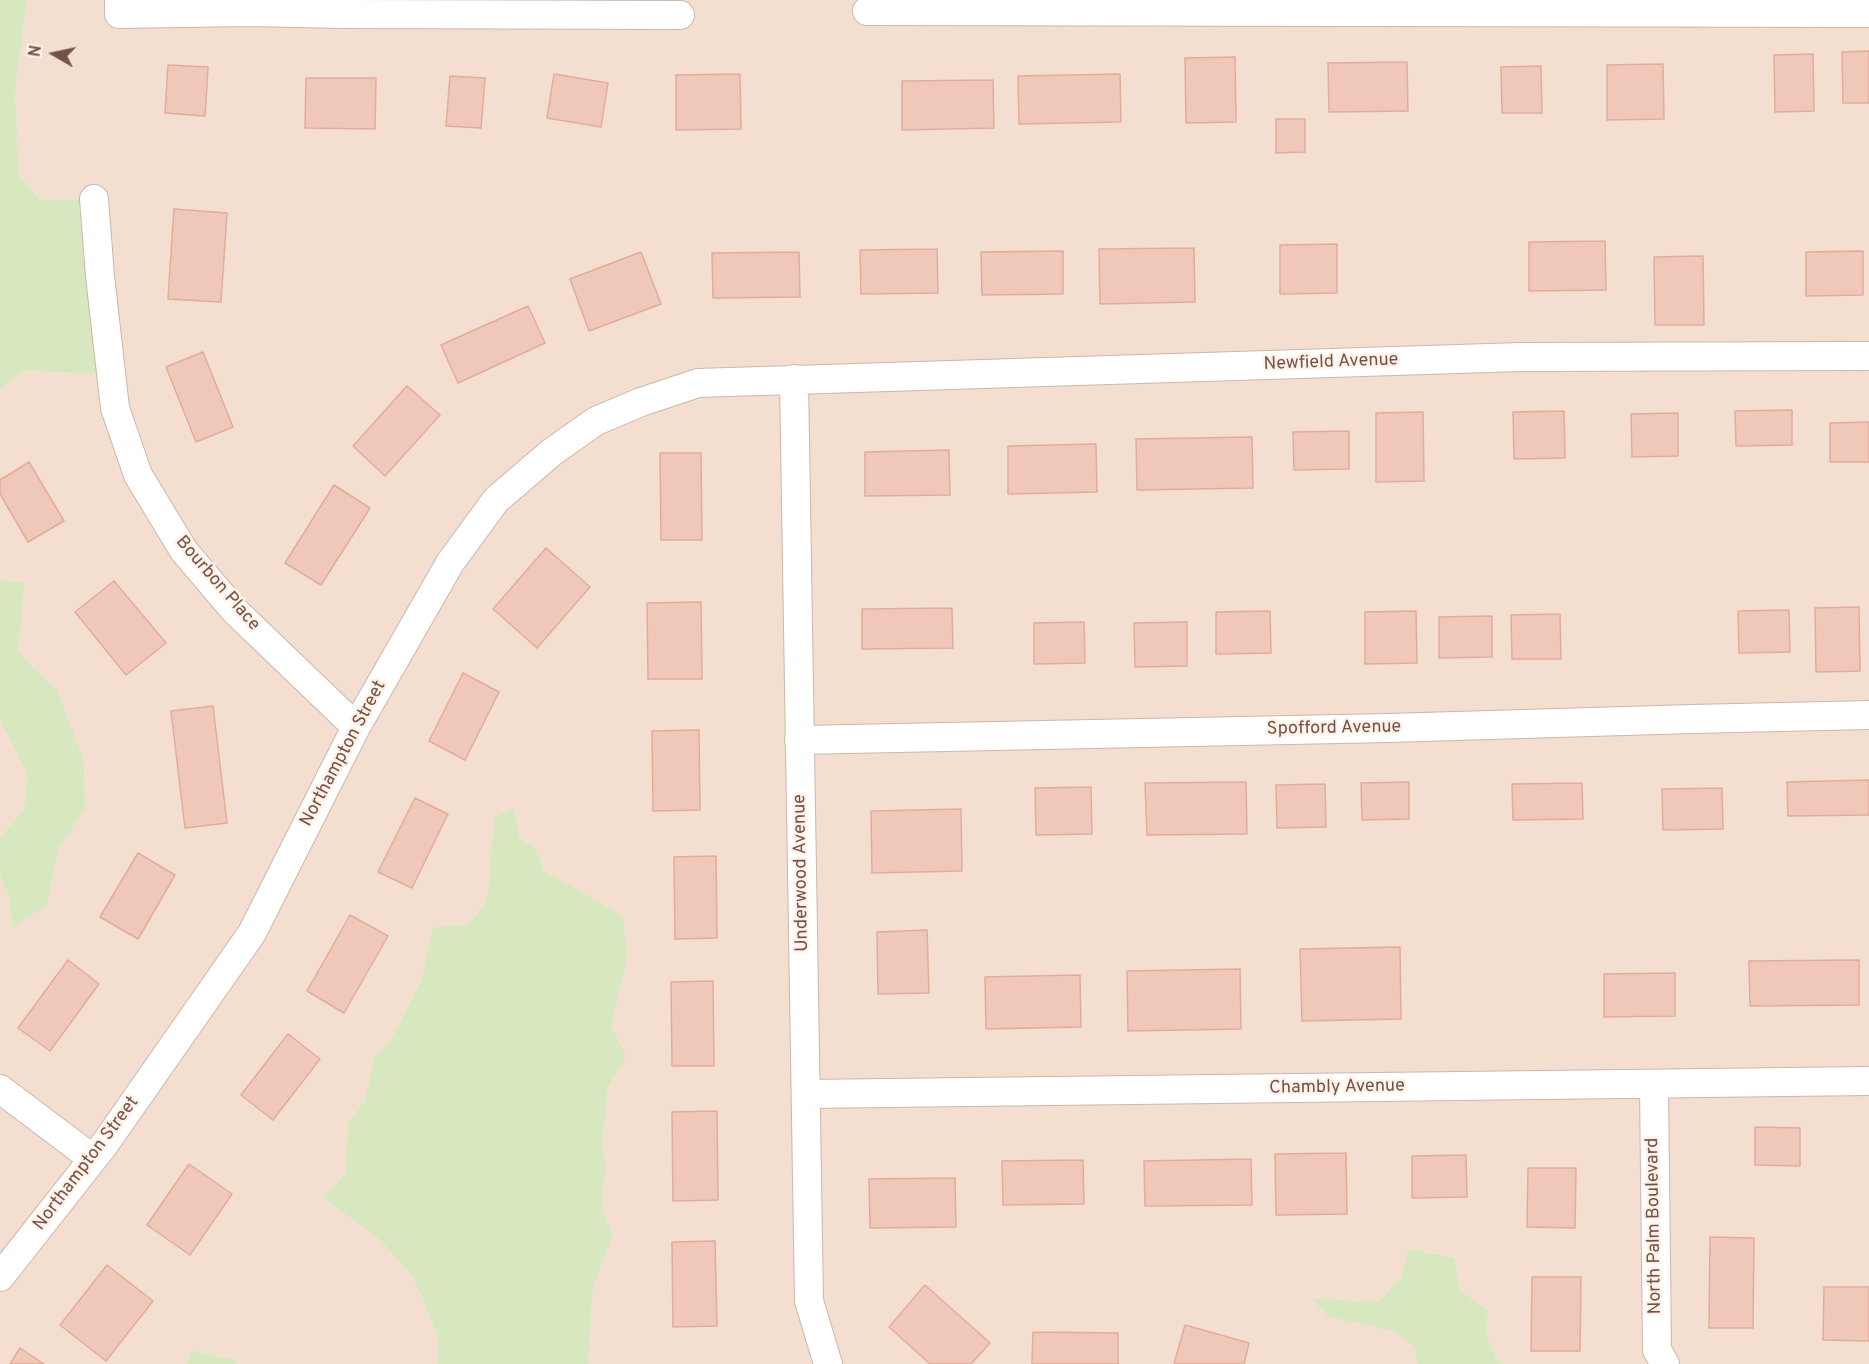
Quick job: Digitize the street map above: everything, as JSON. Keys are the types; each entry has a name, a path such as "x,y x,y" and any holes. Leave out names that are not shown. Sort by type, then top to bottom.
{"street":[{"path":"119,7 341,14 680,15"},
{"path":"867,11 1521,7 1869,13"},
{"name":"Bourbon Place","path":"94,199 115,408 138,475 184,551 235,611 356,726"},
{"name":"Newfield Avenue","path":"794,379 1521,357 1869,356"},
{"name":"Northampton Street","path":"0,1277 104,1145 252,933 356,726 450,563 496,500 552,452 596,421 640,402 698,383 794,379"},
{"name":"Underwood Avenue","path":"794,379 809,1301 828,1364"},
{"name":"Spofford Avenue","path":"800,740 1869,715"},
{"name":"Chambly Avenue","path":"806,1094 1869,1081"},
{"name":"North Palm Boulevard","path":"1654,1085 1657,1350 1665,1364"},
{"path":"0,1089 93,1159"}],"shaded area":[{"path":"27,0 1869,0 1869,1364 1506,1364 1498,1361 1487,1337 1488,1310 1459,1291 1455,1258 1410,1248 1401,1277 1378,1302 1310,1298 1329,1317 1393,1330 1415,1347 1417,1364 588,1364 593,1289 613,1235 602,1208 606,1162 602,1149 608,1088 627,1056 611,1027 628,956 623,917 543,870 537,850 520,838 513,808 494,819 487,899 469,924 432,929 421,980 390,1041 375,1055 365,1100 348,1123 346,1171 331,1190 322,1197 381,1241 413,1277 439,1340 437,1364 237,1364 235,1360 191,1350 187,1364 0,1364 0,875 9,899 12,927 47,905 59,848 85,807 84,760 57,690 28,663 18,650 25,583 0,579 0,389 23,371 106,374 94,199 40,200 19,175 15,90"},
{"path":"0,721 27,773 24,810 0,837"}],"green space":[{"path":"0,0 27,0 15,90 19,175 40,200 94,199 107,374 23,371 0,389"},
{"path":"0,579 25,583 18,650 28,663 57,690 84,760 85,808 59,848 47,905 12,928 9,899 0,875 0,837 24,810 27,773 0,721"},
{"path":"513,808 520,838 537,850 543,870 623,916 628,956 611,1027 627,1056 608,1088 602,1149 606,1162 602,1208 613,1235 593,1289 588,1364 437,1364 439,1340 413,1277 381,1241 322,1197 331,1190 346,1171 348,1123 365,1100 375,1055 390,1041 421,980 432,928 469,924 487,899 494,818"},
{"path":"1409,1248 1455,1258 1459,1290 1488,1310 1487,1337 1498,1361 1506,1364 1417,1364 1415,1347 1393,1331 1329,1317 1310,1298 1378,1302 1401,1277"},
{"path":"191,1350 235,1360 237,1364 187,1364"}],"building":[{"path":"1869,51 1869,103 1843,103 1842,52"},
{"path":"1813,54 1814,111 1775,112 1774,55"},
{"path":"1235,57 1236,122 1186,123 1185,58"},
{"path":"1407,62 1408,111 1329,112 1328,63"},
{"path":"1663,64 1664,119 1607,120 1607,65"},
{"path":"168,65 208,67 205,116 165,113"},
{"path":"1541,66 1542,113 1502,113 1501,67"},
{"path":"554,74 608,83 601,127 547,118"},
{"path":"740,74 741,129 676,130 676,75"},
{"path":"1120,74 1121,122 1019,124 1018,76"},
{"path":"450,76 485,78 481,128 446,126"},
{"path":"306,78 376,78 375,129 305,128"},
{"path":"993,80 994,128 902,130 902,81"},
{"path":"1276,119 1305,119 1305,152 1276,153"},
{"path":"174,209 227,213 221,302 168,299"},
{"path":"1605,241 1606,290 1529,291 1529,242"},
{"path":"1337,244 1337,293 1280,294 1280,245"},
{"path":"1194,248 1195,302 1100,304 1099,249"},
{"path":"937,249 938,293 861,294 860,250"},
{"path":"1063,251 1063,294 982,295 981,252"},
{"path":"1863,251 1863,295 1806,296 1806,252"},
{"path":"641,252 661,304 589,331 570,279"},
{"path":"799,252 800,297 713,298 712,253"},
{"path":"1703,256 1704,325 1655,325 1654,257"},
{"path":"528,306 545,343 458,383 441,345"},
{"path":"203,352 233,427 196,442 166,367"},
{"path":"407,386 440,415 385,476 353,446"},
{"path":"1792,410 1792,445 1736,446 1735,411"},
{"path":"1564,411 1565,458 1514,459 1513,412"},
{"path":"1423,412 1424,481 1376,482 1376,413"},
{"path":"1678,413 1678,456 1632,457 1631,414"},
{"path":"1869,422 1869,462 1830,462 1830,423"},
{"path":"1349,431 1349,469 1294,470 1293,432"},
{"path":"1252,437 1253,488 1137,490 1136,439"},
{"path":"1096,444 1097,492 1008,494 1008,446"},
{"path":"949,450 950,495 865,496 865,452"},
{"path":"660,453 701,453 702,540 661,540"},
{"path":"29,462 64,521 28,542 0,494 0,480"},
{"path":"334,485 370,508 321,585 285,563"},
{"path":"546,548 590,587 537,648 493,609"},
{"path":"114,581 166,643 126,675 75,612"},
{"path":"701,602 702,679 648,679 647,603"},
{"path":"1859,607 1860,671 1816,672 1815,608"},
{"path":"952,608 953,648 862,649 862,609"},
{"path":"1789,610 1790,652 1739,653 1738,611"},
{"path":"1270,611 1271,653 1216,654 1216,612"},
{"path":"1416,611 1417,663 1365,664 1365,612"},
{"path":"1560,614 1561,659 1512,659 1511,615"},
{"path":"1492,616 1492,657 1439,658 1439,617"},
{"path":"1084,622 1085,663 1034,664 1034,623"},
{"path":"1187,622 1187,666 1135,667 1134,623"},
{"path":"463,673 499,692 465,760 429,741"},
{"path":"213,706 227,823 185,828 171,711"},
{"path":"699,730 700,810 653,811 652,731"},
{"path":"1869,780 1869,815 1788,816 1787,782"},
{"path":"1246,782 1247,834 1147,835 1145,783"},
{"path":"1409,782 1409,819 1362,820 1361,783"},
{"path":"1582,783 1583,819 1513,820 1512,784"},
{"path":"1325,784 1326,827 1277,828 1276,785"},
{"path":"1091,787 1092,834 1036,835 1035,788"},
{"path":"1722,788 1723,829 1663,830 1662,789"},
{"path":"415,798 448,814 412,888 378,872"},
{"path":"961,809 962,871 872,873 871,811"},
{"path":"138,853 175,875 138,939 100,917"},
{"path":"716,856 717,938 675,939 674,857"},
{"path":"350,915 388,936 344,1013 307,991"},
{"path":"927,930 929,993 878,994 877,932"},
{"path":"1400,947 1401,1019 1302,1021 1300,949"},
{"path":"68,960 99,984 50,1051 18,1028"},
{"path":"1859,960 1859,1005 1750,1006 1749,961"},
{"path":"1240,969 1241,1029 1128,1031 1127,971"},
{"path":"1675,973 1675,1016 1604,1017 1604,974"},
{"path":"1080,975 1081,1027 986,1029 985,977"},
{"path":"713,981 714,1066 672,1066 671,982"},
{"path":"288,1034 320,1059 273,1120 241,1095"},
{"path":"717,1111 718,1200 673,1201 672,1112"},
{"path":"1755,1127 1800,1128 1800,1166 1755,1165"},
{"path":"1346,1153 1347,1214 1276,1215 1275,1154"},
{"path":"1466,1155 1467,1197 1412,1198 1412,1156"},
{"path":"1251,1159 1252,1205 1145,1206 1144,1161"},
{"path":"1083,1160 1084,1204 1003,1205 1002,1161"},
{"path":"189,1164 232,1194 190,1255 147,1225"},
{"path":"1528,1168 1576,1168 1575,1228 1527,1227"},
{"path":"955,1178 956,1227 870,1228 869,1179"},
{"path":"1710,1237 1754,1238 1753,1328 1709,1328"},
{"path":"715,1241 717,1326 673,1327 672,1242"},
{"path":"107,1265 153,1301 106,1361 60,1325"},
{"path":"1532,1277 1581,1277 1580,1351 1531,1351"},
{"path":"925,1285 990,1343 971,1364 930,1364 889,1327"},
{"path":"1824,1287 1869,1287 1869,1341 1823,1340"},
{"path":"1185,1325 1249,1343 1244,1364 1174,1364"},
{"path":"1033,1332 1118,1333 1118,1364 1032,1364"},
{"path":"20,1348 44,1364 10,1364"}]}
